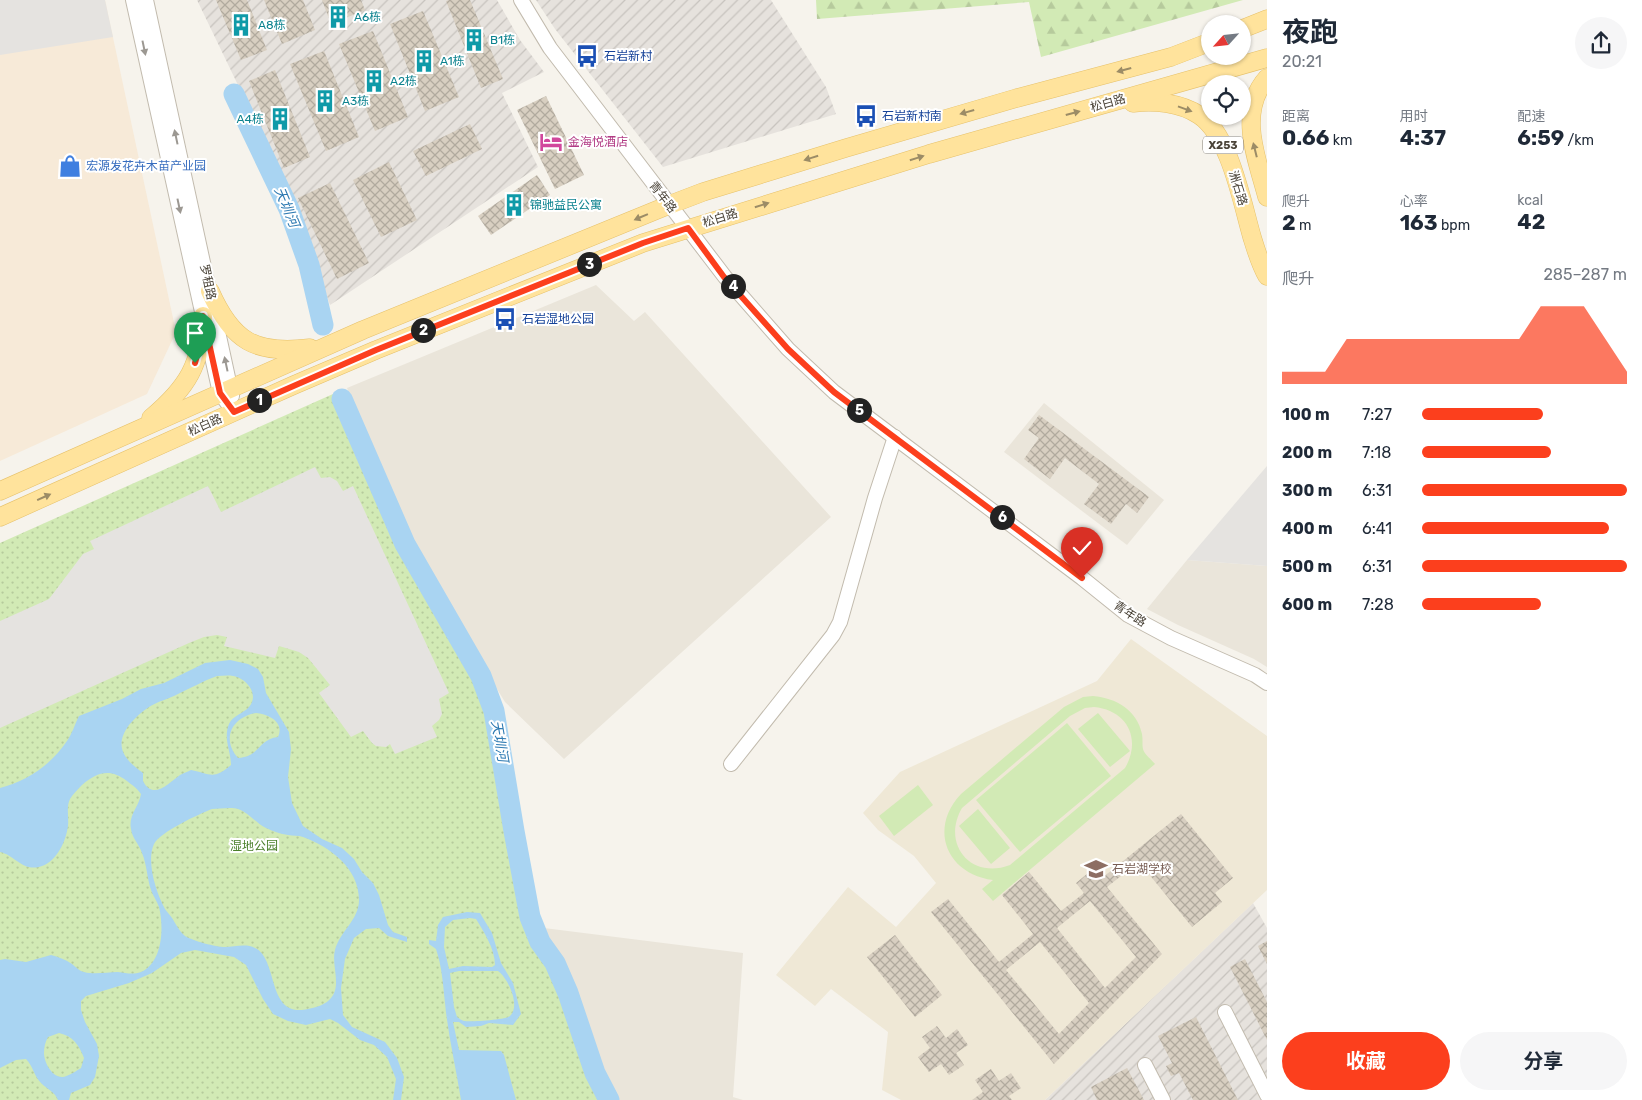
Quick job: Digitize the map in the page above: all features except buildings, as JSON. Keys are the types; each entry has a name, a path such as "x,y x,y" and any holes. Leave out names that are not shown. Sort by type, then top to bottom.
{"main road":[{"path":"1251,25 1267,19"},
{"path":"1251,36 1267,32"},
{"name":"松白路","path":"0,491 330,344 669,205 732,183 929,123 1171,57 1201,45"},
{"path":"1171,57 1201,49"},
{"name":"松白路","path":"0,517 384,346 643,243 929,154 1267,58"},
{"path":"1267,78 1254,97 1251,129 1267,197"},
{"name":"洲石路","path":"1102,105 1140,102 1165,103 1186,108 1208,123 1216,133 1228,156 1257,252 1267,276"},
{"path":"210,291 230,325 239,334 258,347 291,350 330,344"},
{"path":"131,432 165,406 183,387 190,376 201,341 203,316"}],"street":[{"name":"罗租路","path":"133,0 203,316 234,412"},
{"name":"罗租路","path":"146,0 210,291 226,390"},
{"name":"青年路","path":"521,0 550,48 724,277 788,349 834,392 1082,578 1128,615 1171,638 1255,675 1267,683"},
{"path":"731,764 833,635 840,622 873,505 895,437"},
{"path":"1224,1012 1267,1095"},
{"path":"1254,1070 1267,1063"},
{"path":"1145,1065 1163,1100"}],"shaded area":[{"name":"宏源发花卉木苗产业园","path":"0,0 105,0 176,332 147,394 0,461"},
{"path":"0,0 105,0 113,37 0,55"},
{"path":"197,0 497,0 520,40 544,72 502,93 538,167 330,305 291,195"},
{"path":"536,0 771,0 826,87 836,114 663,167 555,29"},
{"path":"596,285 634,321 645,312 831,517 564,759 505,702 413,552 347,388"},
{"path":"1044,403 1164,500 1127,545 1004,452"},
{"path":"1267,466 1267,566 1187,560"},
{"path":"315,467 321,478 330,477 337,481 343,491 353,486 449,693 439,699 442,714 439,720 432,726 437,737 395,754 390,744 386,747 376,746 363,731 351,737 319,693 330,685 308,658 299,652 279,646 275,658 224,646 227,637 217,635 204,637 189,643 0,728 0,621 49,599 83,554 94,549 90,541 208,486 221,512"},
{"path":"1187,560 1267,566 1267,667 1254,659 1147,609"},
{"name":"石岩湖学校","path":"1131,639 1267,736 1267,890 1045,1100 901,1100 882,1090 888,1032 831,989 815,1006 776,975 848,887 896,927 936,883 914,856 878,830 863,813 900,772 1097,681"},
{"path":"1253,903 1267,928 1267,1100 1045,1100"},
{"path":"528,926 743,953 733,1097 743,1100 602,1100 592,1076 569,1004 554,969 539,950"}],"green space":[{"path":"816,0 1243,0 1041,57 1029,2 817,19"},
{"name":"湿地公园","path":"333,394 401,547 478,679 491,714 509,834 528,926 539,950 554,969 569,1004 592,1076 602,1100 0,1100 0,543"},
{"path":"1093,696 1110,699 1130,712 1135,718 1142,734 1144,751 1155,764 993,901 982,889 993,880 977,876 964,869 947,848 944,835 951,807 961,794 1064,707 1083,697","holes":["1085,708 1106,709 1123,720 1131,737 1132,747 1125,768 1010,865 996,868 983,867 972,863 964,856 958,846 955,834 956,821 962,808 1070,716"]},
{"path":"1098,713 1130,751 1110,767 1078,729"},
{"path":"1067,723 1111,776 1020,852 976,800"},
{"path":"918,785 933,805 894,836 879,816"},
{"path":"978,809 1010,848 991,864 959,826"}],"water":[{"path":"230,660 248,664 258,669 263,677 266,693 289,732 291,749 288,777 292,803 303,826 322,839 342,848 354,859 362,872 373,883 379,895 388,925 393,932 407,937 407,942 388,936 379,928 366,929 354,938 345,959 341,988 343,1015 352,1027 385,1042 397,1058 404,1077 401,1100 393,1100 396,1079 387,1057 374,1045 360,1040 330,1019 306,1025 288,1021 273,1014 263,999 246,965 234,957 195,950 181,953 152,973 129,983 86,996 81,1001 81,1010 97,1044 99,1056 95,1077 90,1085 71,1093 69,1100 58,1100 39,1080 26,1059 16,1060 0,1068 0,960 26,962 51,955 64,959 81,971 88,973 138,973 148,967 158,952 161,934 161,915 151,890 144,858 134,838 130,824 141,794 134,787 121,777 109,773 93,777 82,785 70,799 67,832 60,850 52,860 35,868 24,865 0,852 0,788 20,781 46,765 61,750 79,716 122,699 141,689 164,683 205,663","holes":["217,676 238,677 247,683 252,692 253,697 249,707 233,719 227,729 231,765 220,773 212,775 191,770 180,775 166,786 151,790 143,781 143,773 126,758 123,752 122,740 124,733 129,725 149,707","256,713 270,717 277,723 280,732 278,737 266,741 251,755 238,758 230,744 230,736 235,724 248,715","212,809 238,809 268,829 282,834 301,836 313,841 333,853 348,869 358,889 358,907 353,920 337,943 334,956 336,987 331,998 326,1002 308,1009 295,1010 285,1005 279,997 268,964 262,954 255,948 244,945 216,946 199,942 185,936 181,932 165,909 158,894 153,877 151,859 154,844 158,839 190,819","59,1033 72,1039 78,1045 84,1058 81,1068 63,1077 55,1075 47,1065 44,1057 44,1047 48,1037"]},
{"path":"467,912 480,913 492,933 501,963 513,983 521,1014 513,1025 489,1023 481,1026 466,1027 459,1022 453,1022 459,1050 501,1051 504,1055 516,1100 461,1100 448,1027 440,962 436,949 429,944 429,940 436,941 438,925 443,917","holes":["476,919 486,935 495,959 495,965 492,967 463,966 449,969 444,947 445,927 453,920","459,971 498,971 506,980 514,999 513,1011 510,1016 495,1020 473,1021 464,1021 457,1017 450,973"]}],"waterway":[{"name":"天圳河","path":"234,94 289,209 309,265 323,325"},
{"name":"天圳河","path":"342,399 405,544 481,676 494,711 530,917 540,942 555,963 568,993 595,1073 609,1100"}],"place":[{"name":"A6栋","path":"338,17"},
{"name":"A8栋","path":"241,25"},
{"name":"B1栋","path":"474,40"},
{"name":"石岩新村","path":"587,56"},
{"name":"A1栋","path":"424,61"},
{"name":"A2栋","path":"374,81"},
{"name":"A3栋","path":"325,101"},
{"name":"石岩新村南","path":"866,116"},
{"name":"A4栋","path":"280,119"},
{"name":"金海悦酒店","path":"551,142"},
{"name":"宏源发花卉木苗产业园","path":"70,166"},
{"name":"锦驰益民公寓","path":"514,205"},
{"name":"石岩湿地公园","path":"505,319"},
{"name":"石岩湖学校","path":"1096,869"}],"route":[{"path":"195,363 203,330 203,316 220,393 234,412 376,350 643,243 688,228 724,277 788,349 834,392 1082,578"}]}
